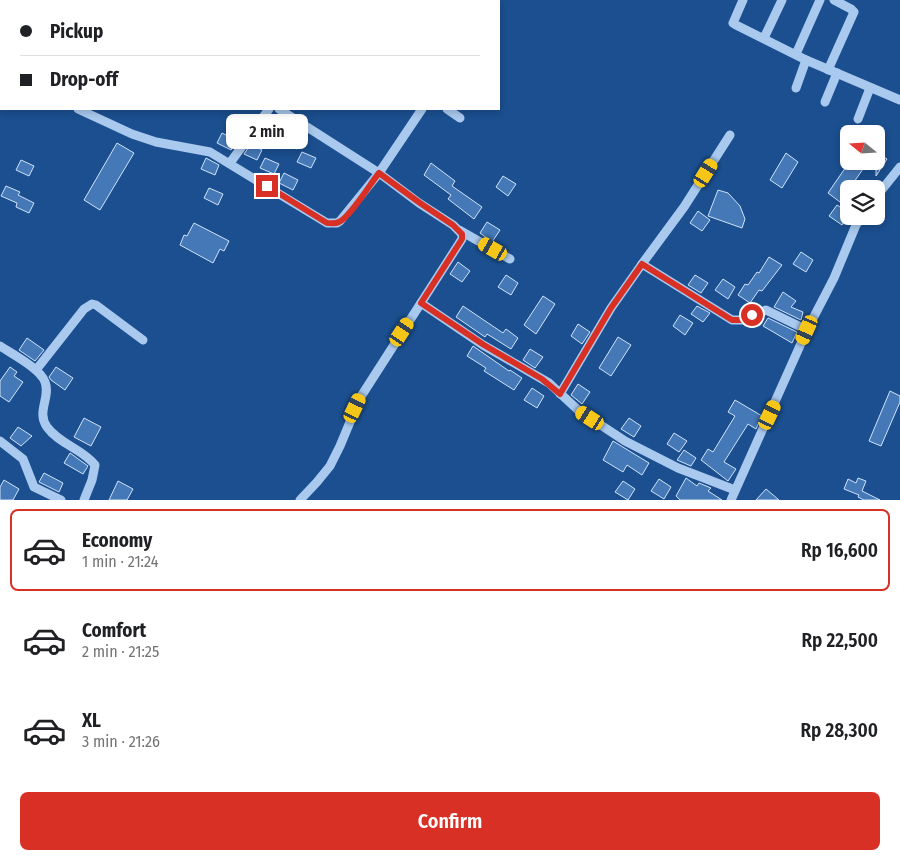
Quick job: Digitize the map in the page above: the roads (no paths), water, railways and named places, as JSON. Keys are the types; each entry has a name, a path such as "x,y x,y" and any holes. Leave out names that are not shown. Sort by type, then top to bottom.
{"street":[{"path":"743,0 733,23 806,60 900,100"},
{"path":"764,38 782,0"},
{"path":"796,54 820,0"},
{"path":"825,102 833,72 854,12 851,8 834,0"},
{"path":"796,88 806,60"},
{"path":"858,119 870,88"},
{"path":"80,110 132,134 156,142 202,150 230,163 318,218 332,224 340,221 348,213 379,173 421,110"},
{"path":"230,163 267,110"},
{"path":"281,110 379,173 459,230 510,259"},
{"path":"448,110 460,118"},
{"path":"560,394 611,308 684,207 730,135"},
{"path":"885,186 900,167"},
{"path":"731,500 807,330 834,278 856,225"},
{"path":"304,498 330,466 360,398 460,244 462,234 459,230"},
{"path":"642,264 732,320 741,320 766,310 807,330"},
{"path":"421,303 484,345 542,379 578,410 625,441 678,468 735,490"},
{"path":"36,370 84,308 92,304 143,340"},
{"path":"0,346 36,370 45,380 42,410 44,423 63,442 91,460 95,466 95,472 84,499"},
{"path":"0,441 23,459 34,487 61,500"}]}
